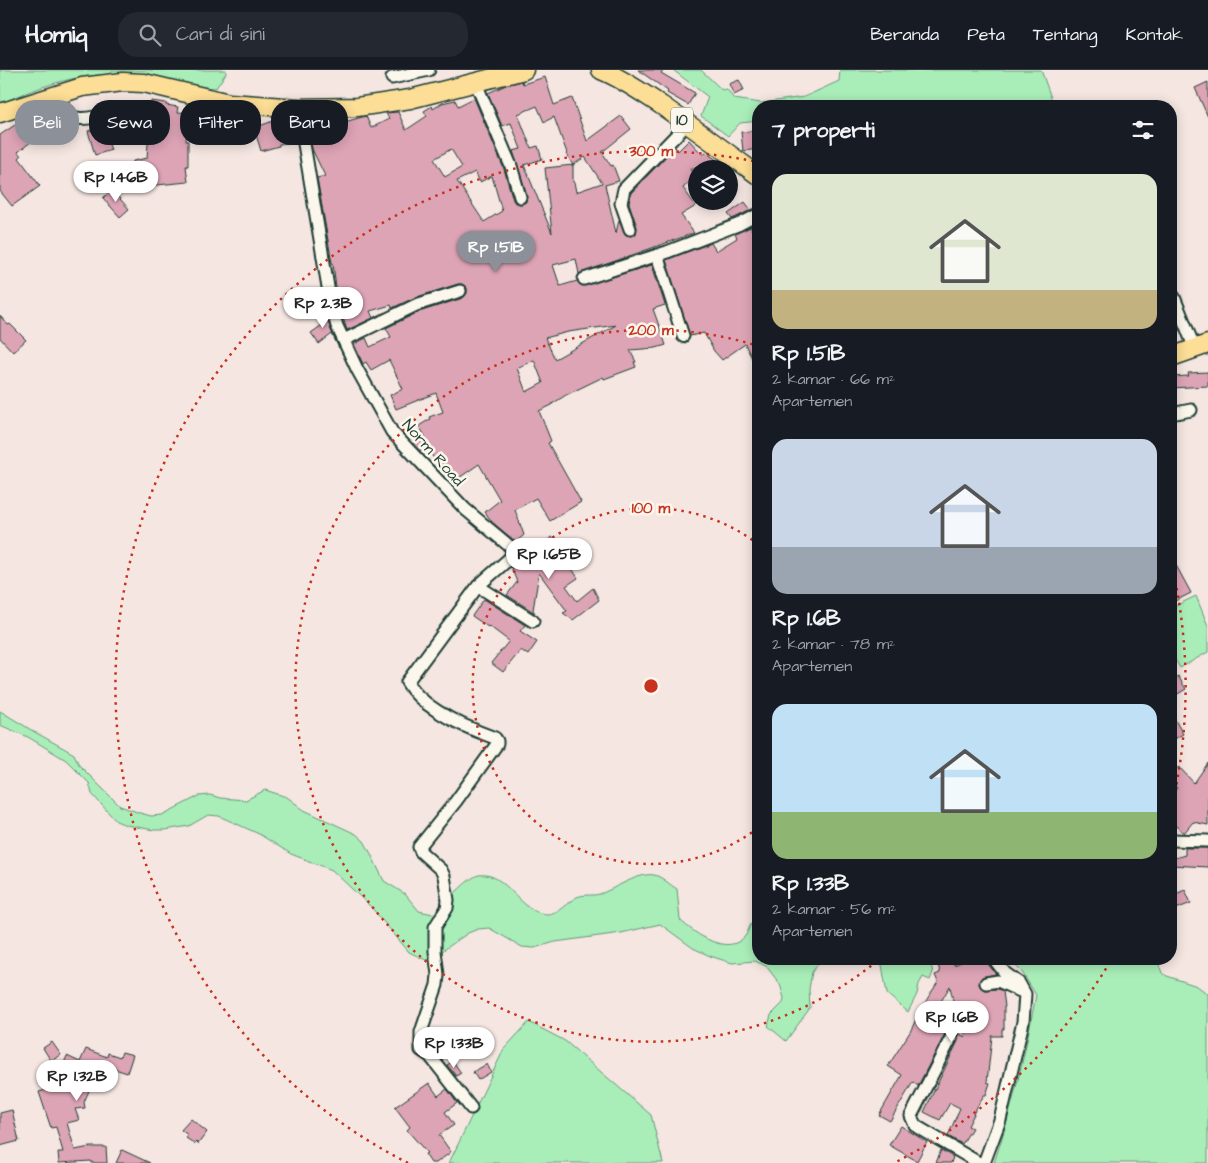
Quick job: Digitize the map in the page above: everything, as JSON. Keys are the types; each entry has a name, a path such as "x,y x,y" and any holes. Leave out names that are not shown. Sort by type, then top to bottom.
{"highway":[{"path":"348,107 410,99 524,70"},
{"name":"10","path":"601,70 625,81 752,171"},
{"path":"0,113 82,87 106,83 152,85 229,103 271,106"},
{"path":"1177,355 1202,346"}],"street":[{"path":"392,78 429,70"},
{"path":"475,81 511,166 520,197"},
{"path":"53,96 67,116 80,119 89,118"},
{"path":"630,229 621,202 624,189 688,124"},
{"name":"Norm Road","path":"304,145 331,305 335,320 361,376 386,423 397,438 465,509 513,550 510,558 478,586 408,680 408,685 448,718 495,738 497,742 456,801 419,846 421,852 441,870 444,876 448,900 447,908 437,921 435,927 437,984 421,1032 420,1048 422,1052 430,1056 471,1108"},
{"path":"584,279 703,239 752,218"},
{"path":"656,255 683,336"},
{"path":"344,340 416,305 460,291"},
{"path":"1177,302 1202,346"},
{"path":"1177,413 1191,410"},
{"path":"478,586 533,621"},
{"path":"1177,840 1208,841"},
{"path":"984,1163 1000,1120 1023,1022 1026,994 1019,983 1005,973 999,965"},
{"path":"986,983 998,981 1026,994"},
{"path":"952,1038 911,1116 912,1121 921,1129 979,1163"}],"green space":[{"path":"0,70 226,70 226,73 216,88 131,76 89,76 50,85 0,104"},
{"path":"673,70 701,70 722,90 727,89 734,99 752,102 752,122 740,123 728,136 701,116 708,97"},
{"path":"840,70 1041,70 1052,100 782,100 804,97 839,81"},
{"path":"1196,596 1208,626 1208,652 1180,668 1177,663 1177,605"},
{"path":"0,711 74,754 79,765 120,806 151,816 162,815 199,796 210,795 220,798 246,800 265,790 287,797 304,810 356,834 364,841 384,881 405,894 419,911 433,914 463,886 479,875 498,879 529,907 537,912 547,914 559,910 577,897 600,894 641,876 654,875 677,889 680,920 703,937 722,944 739,942 746,935 752,923 752,961 732,963 710,956 693,948 660,924 621,933 555,942 534,948 522,947 489,928 478,929 468,933 428,961 409,952 371,907 332,870 291,854 259,834 219,816 208,815 189,826 165,830 126,825 116,821 92,794 89,783 66,760 28,737 0,725"},
{"path":"764,965 817,965 812,972 809,989 810,1008 786,1041 768,1026 771,1015 783,1003 784,998 780,984"},
{"path":"882,965 931,965 933,972 930,980 923,977 908,1012 887,994"},
{"path":"1014,965 1159,965 1162,973 1167,976 1197,986 1208,994 1208,1163 994,1163 1018,1080 1036,995 1022,972"},
{"path":"529,1022 565,1041 651,1115 663,1163 449,1163 504,1049"}],"building":[{"path":"638,70 663,70 661,73 695,93 688,105 667,93 668,91"},
{"path":"545,77 554,105 572,98 587,141 621,116 631,129 602,152 611,166 613,165 619,181 605,185 616,233 619,220 626,235 632,236 636,234 637,227 629,203 631,193 675,147 678,151 689,140 703,155 705,152 717,160 688,160 688,183 683,188 688,195 689,210 681,215 694,233 579,274 576,259 553,265 560,286 577,281 583,286 652,265 665,305 653,309 666,345 656,348 630,350 636,362 634,362 636,367 604,379 603,377 539,411 551,441 548,443 581,502 550,521 536,498 515,510 524,535 516,542 492,522 485,512 500,500 479,464 456,480 445,464 440,467 426,447 420,451 413,444 425,436 419,426 430,419 429,417 443,412 436,393 396,409 390,395 403,389 389,360 371,370 366,362 363,364 354,344 366,338 370,347 391,337 386,328 419,312 463,298 467,293 467,288 462,284 458,284 414,298 392,308 391,305 370,311 373,318 347,330 338,303 333,263 317,178 325,176 311,145 348,145 348,121 366,116 371,128 389,119 386,113 398,112 406,130 427,116 424,111 432,106 433,109 442,103 455,100 458,106 474,98 504,169 513,200 515,203 522,204 526,202 527,195 513,151 521,149 511,123 502,126 488,93 506,85 522,81 523,84","holes":["537,106 544,122 554,117 566,154 573,165 545,168 552,233 524,165 542,159 538,146 531,148 518,114","451,149 462,167 445,177 434,159","585,157 602,183 576,192 573,182 573,165","475,172 480,182 492,176 502,211 484,222 457,181","616,325 555,359 545,338 568,332","534,360 543,383 526,392 517,368"]},
{"path":"739,80 744,90 734,95 729,84"},
{"path":"1208,82 1208,117 1195,88"},
{"path":"170,106 178,107 177,112 180,112 180,145 188,145 188,166 186,166 188,182 136,187 133,161 147,158 148,145 170,145"},
{"path":"271,122 271,145 279,146 261,151 259,145 261,145 261,125"},
{"path":"15,125 15,145 27,145 18,152 21,156 19,158 40,186 12,206 0,191 0,135"},
{"path":"752,131 752,150 743,151 741,132"},
{"path":"92,145 109,145 111,150 95,155"},
{"path":"112,190 129,209 120,217 103,198"},
{"path":"745,202 751,210 732,219 728,214 734,210 738,210 738,207"},
{"path":"750,227 752,230 752,358 745,344 722,360 714,351 704,333 690,336 666,260 711,243 716,251 737,238 735,234"},
{"path":"323,303 330,328 339,348 332,334 319,344 311,333 325,323 320,304"},
{"path":"0,316 26,340 13,352 0,338"},
{"path":"1208,372 1208,386 1177,388 1177,377 1189,376 1188,373"},
{"path":"552,537 559,547 556,550 567,566 569,564 578,578 566,586 577,601 593,588 599,600 573,620 563,613 567,611 539,573 533,610 535,613 507,595 517,582 511,567"},
{"path":"1177,567 1191,593 1177,600"},
{"path":"484,599 525,625 520,631 537,642 528,655 521,650 503,672 491,663 509,641 472,616"},
{"path":"1177,677 1186,689 1177,694"},
{"path":"1177,724 1183,734 1177,738"},
{"path":"1208,763 1208,825 1193,822 1184,833 1177,827 1177,768 1179,767 1194,783"},
{"path":"1185,848 1208,848 1208,867 1177,865 1177,857 1185,855"},
{"path":"1185,890 1191,903 1177,909 1177,893"},
{"path":"938,965 989,965 996,974 982,977 979,985 984,990 997,989 1003,991 1005,1007 1004,1029 1002,1029 1002,1036 992,1036 987,1082 990,1083 986,1095 984,1095 973,1114 968,1126 972,1128 962,1144 948,1136 960,1108 950,1103 940,1120 924,1112 958,1041 958,1034 954,1031 947,1031 918,1086 913,1082 890,1121 879,1115 902,1075 888,1066 910,1032 922,1007 938,982 935,975 940,973","holes":["950,986 955,1010 966,1008 965,1037 927,1016 933,1015"]},
{"path":"52,1042 61,1055 51,1061 43,1048"},
{"path":"86,1049 107,1057 108,1053 120,1057 122,1052 133,1055 127,1073 94,1062 87,1081 92,1084 84,1102 85,1108 75,1109 79,1120 67,1123 75,1150 90,1147 106,1147 107,1163 91,1163 91,1161 59,1163 58,1152 63,1152 56,1127 51,1128 39,1092 53,1088 67,1056 80,1062"},
{"path":"453,1061 461,1073 456,1076 447,1065"},
{"path":"487,1064 491,1072 478,1080 473,1072"},
{"path":"429,1083 438,1096 447,1089 457,1103 445,1112 454,1125 439,1135 451,1152 436,1163 431,1163 425,1154 427,1153 407,1130 410,1127 395,1107"},
{"path":"12,1110 19,1141 0,1146 0,1113"},
{"path":"191,1119 207,1132 198,1144 186,1138 188,1135 181,1130"},
{"path":"901,1126 927,1142 917,1161 889,1145"},
{"path":"122,1150 150,1163 116,1163"},
{"path":"941,1150 953,1157 951,1163 936,1163"}]}
